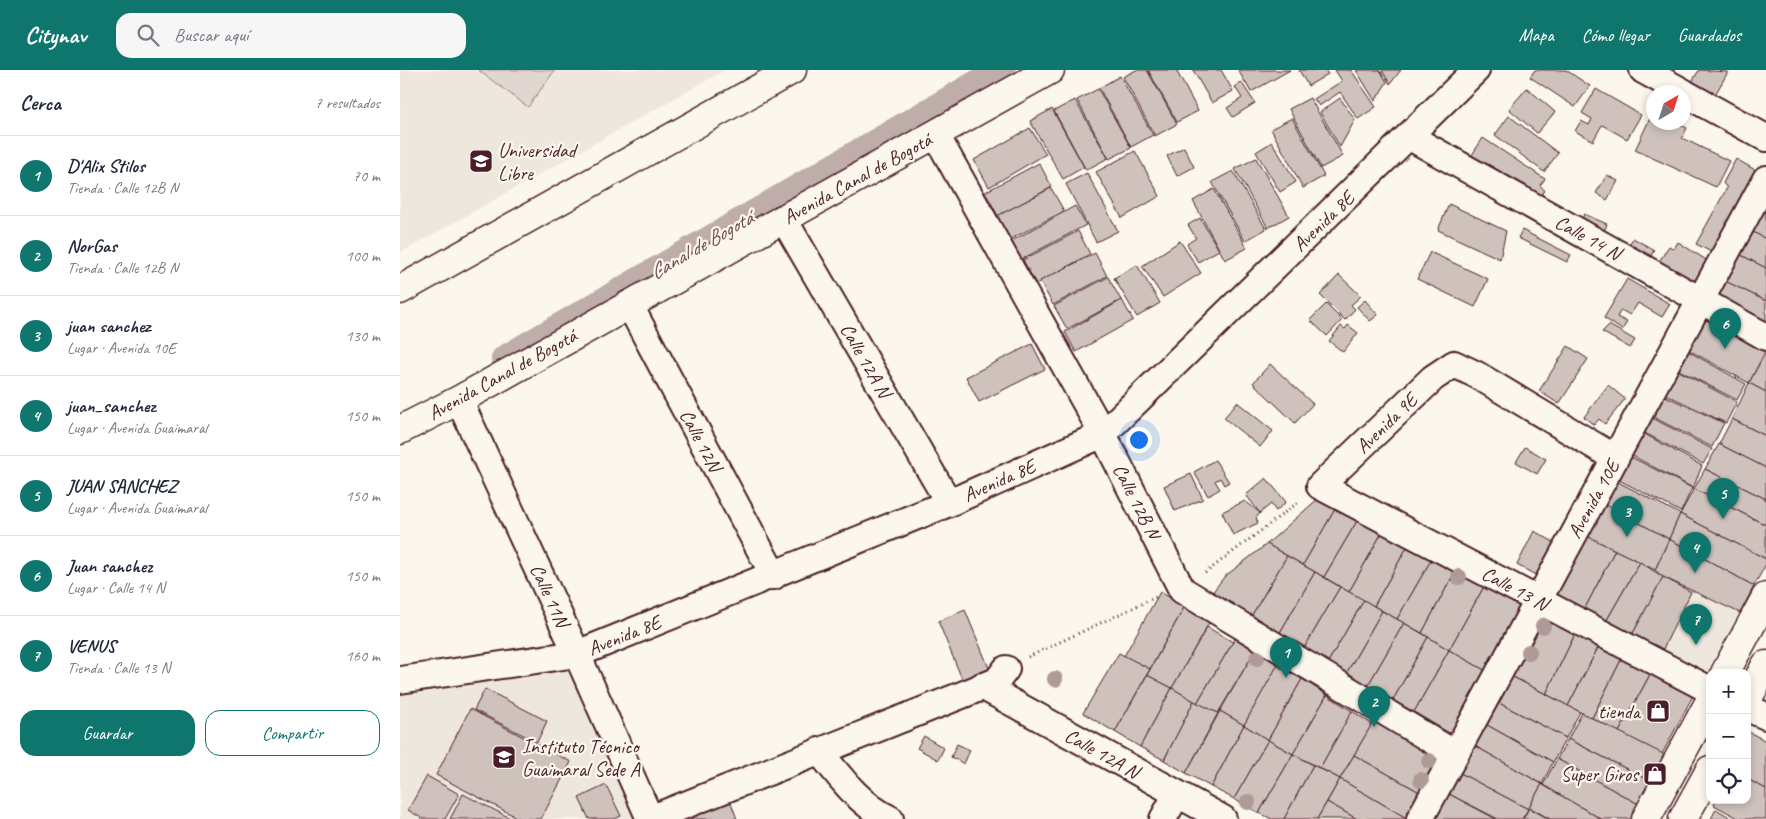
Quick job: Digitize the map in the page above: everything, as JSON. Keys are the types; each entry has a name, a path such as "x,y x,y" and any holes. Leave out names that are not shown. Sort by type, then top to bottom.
{"main road":[{"path":"400,290 792,70"},
{"name":"Avenida Canal de Bogotá","path":"400,430 459,400 1050,70"},
{"path":"1727,669 1766,597"},
{"path":"1751,693 1766,665"},
{"path":"1646,819 1706,708"},
{"path":"1683,819 1706,777"}],"street":[{"name":"Avenida 8E","path":"400,680 577,654 774,576 949,503 1103,434 1410,137 1476,70"},
{"path":"1643,70 1670,85"},
{"path":"1691,96 1766,138"},
{"name":"Calle 12B N","path":"936,135 1103,434 1182,590"},
{"name":"Calle 14 N","path":"1410,137 1766,337"},
{"name":"Avenida 10E","path":"1420,819 1766,179"},
{"name":"Calle 12A N","path":"783,218 949,503"},
{"name":"Calle 12N","path":"629,304 774,576"},
{"name":"Avenida 9E","path":"1320,486 1433,378 1454,364 1615,458"},
{"name":"Calle 11N","path":"459,400 577,654 650,819"},
{"name":"Calle 13 N","path":"1320,486 1706,688"},
{"path":"1182,590 1455,754"},
{"path":"650,819 996,681 1006,669"},
{"name":"Calle 12A N","path":"982,686 1222,819"},
{"path":"1751,710 1766,716"},
{"path":"819,751 848,787 864,803 890,819"},
{"path":"1163,819 1177,794"}],"path":[{"path":"1006,669 1137,604 1172,589 1182,590 1320,486"}],"shaded area":[{"name":"Universidad Libre","path":"400,70 725,70 400,253"},
{"path":"478,70 555,70 528,107"},
{"path":"1691,592 1740,613 1716,669 1706,669 1706,678 1660,655"},
{"name":"Instituto Técnico Guaimaral Sede A","path":"572,671 635,819 400,819 400,694"}],"building":[{"path":"1136,70 1147,70 1177,124 1155,136 1123,77"},
{"path":"1148,70 1176,70 1198,111 1177,122"},
{"path":"1193,70 1221,70 1233,91 1212,103"},
{"path":"1238,70 1290,70 1251,92"},
{"path":"1299,70 1325,70 1328,74 1308,86"},
{"path":"1335,70 1351,70 1376,107 1358,119 1340,92 1319,106 1314,99 1342,81"},
{"path":"1356,70 1380,70 1387,82 1375,101"},
{"path":"1382,70 1401,70 1390,84"},
{"path":"1535,70 1566,70 1590,86 1575,107 1530,77"},
{"path":"1699,70 1728,72 1712,100 1691,88 1690,85"},
{"path":"1120,76 1153,135 1131,147 1099,88"},
{"path":"1241,82 1255,103 1233,117 1227,108 1242,98 1235,87"},
{"path":"1527,88 1555,112 1537,133 1509,109"},
{"path":"1098,89 1131,148 1109,159 1077,100"},
{"path":"1596,89 1641,115 1627,139 1602,125 1593,141 1575,131 1581,121 1589,125 1592,119 1582,113"},
{"path":"1310,98 1343,156 1321,168 1289,109"},
{"path":"1340,98 1355,120 1340,147 1320,112"},
{"path":"1075,100 1108,158 1086,170 1054,111"},
{"path":"1052,109 1084,167 1063,179 1030,121"},
{"path":"1509,116 1558,153 1544,172 1495,135"},
{"path":"1292,118 1324,176 1303,188 1271,129"},
{"path":"1646,127 1646,130 1686,130 1682,138 1729,161 1716,187 1635,150"},
{"path":"1030,128 1046,154 989,187 974,160"},
{"path":"1483,138 1545,179 1540,185 1545,191 1534,201 1470,158"},
{"path":"1272,142 1296,182 1280,192 1256,152"},
{"path":"1184,147 1194,167 1177,176 1167,156"},
{"path":"1135,151 1160,196 1122,218 1096,172"},
{"path":"1256,158 1289,216 1268,228 1235,169"},
{"path":"1736,159 1757,171 1713,253 1696,244 1727,188 1723,183"},
{"path":"1039,163 1052,187 998,216 985,192"},
{"path":"1233,171 1266,229 1245,241 1212,182"},
{"path":"1087,173 1118,231 1096,242 1066,184"},
{"path":"1607,175 1618,181 1607,200 1596,193"},
{"path":"1051,188 1064,211 1009,240 997,216"},
{"path":"1214,189 1247,248 1225,260 1193,201"},
{"path":"1449,204 1506,231 1500,259 1438,230"},
{"path":"1075,206 1086,225 1020,260 1010,242"},
{"path":"1766,211 1766,239 1753,232"},
{"path":"1584,214 1607,224 1603,234 1580,224"},
{"path":"1200,218 1219,250 1198,262 1187,244 1196,238 1188,225"},
{"path":"1522,230 1571,255 1567,262 1518,238"},
{"path":"1078,231 1090,254 1036,284 1023,260"},
{"path":"1753,232 1766,239 1766,268 1739,254"},
{"path":"1633,238 1654,250 1647,263 1626,251"},
{"path":"1180,241 1201,273 1163,297 1142,266"},
{"path":"1678,242 1711,263 1695,289 1655,268 1669,246 1674,249"},
{"path":"1430,252 1488,279 1475,307 1417,279"},
{"path":"1095,253 1107,276 1053,305 1040,281"},
{"path":"1739,254 1766,268 1766,301 1723,280"},
{"path":"1137,265 1160,303 1137,317 1114,278"},
{"path":"1339,275 1361,296 1351,305 1355,309 1345,320 1320,295"},
{"path":"1108,277 1121,300 1067,329 1054,306"},
{"path":"1719,278 1766,301 1766,331 1710,299"},
{"path":"1627,279 1670,304 1662,317 1638,303 1630,315 1621,310 1617,317 1627,322 1622,330 1604,318"},
{"path":"1122,300 1133,320 1076,352 1065,332"},
{"path":"1365,300 1378,315 1370,321 1357,307"},
{"path":"1326,304 1342,320 1327,336 1310,320"},
{"path":"1699,315 1766,350 1749,383 1683,347"},
{"path":"1348,325 1358,333 1343,352 1329,341 1341,326 1345,329"},
{"path":"1609,325 1635,340 1630,348 1602,332"},
{"path":"1032,344 1045,369 979,402 966,377"},
{"path":"1568,346 1588,359 1559,404 1539,391"},
{"path":"1686,350 1746,384 1737,400 1677,369"},
{"path":"1766,351 1766,392 1749,383"},
{"path":"1270,364 1313,404 1295,423 1253,383"},
{"path":"1677,370 1737,402 1726,423 1665,394"},
{"path":"1749,383 1766,392 1766,436 1732,419"},
{"path":"1608,385 1625,399 1605,424 1599,419 1594,425 1584,417"},
{"path":"1663,395 1724,423 1712,447 1651,416"},
{"path":"1237,402 1273,431 1260,447 1224,418"},
{"path":"1652,418 1712,449 1703,464 1643,432"},
{"path":"1732,419 1766,436 1766,468 1719,444"},
{"path":"1643,433 1702,466 1693,488 1631,455"},
{"path":"1719,444 1766,468 1766,499 1705,469"},
{"path":"1525,447 1546,459 1537,474 1516,462"},
{"path":"1629,456 1692,488 1681,512 1617,479"},
{"path":"1215,460 1229,482 1224,485 1220,478 1215,481 1220,489 1208,496 1194,472"},
{"path":"1705,469 1766,499 1766,525 1694,489"},
{"path":"1191,474 1203,499 1175,511 1164,486"},
{"path":"1266,478 1286,502 1276,511 1271,504 1260,513 1246,495"},
{"path":"1614,480 1680,514 1669,539 1602,503"},
{"path":"1694,489 1766,525 1766,559 1680,514"},
{"path":"1321,496 1338,504 1303,565 1267,544"},
{"path":"1245,501 1260,513 1256,518 1258,523 1233,535 1222,512"},
{"path":"1602,503 1669,539 1655,570 1585,535"},
{"path":"1338,504 1360,516 1324,577 1303,565"},
{"path":"1680,514 1766,559 1766,564 1754,586 1669,539"},
{"path":"1360,516 1384,529 1349,592 1324,577"},
{"path":"1384,529 1410,542 1374,606 1349,592"},
{"path":"1534,531 1561,546 1543,579 1517,565"},
{"path":"1585,535 1615,550 1582,614 1551,600"},
{"path":"1669,539 1754,586 1740,613 1663,577 1655,570"},
{"path":"1410,542 1434,555 1397,619 1374,606"},
{"path":"1267,544 1287,556 1249,620 1209,597 1224,577"},
{"path":"1615,550 1640,562 1604,625 1582,614"},
{"path":"1434,555 1457,568 1422,633 1397,619"},
{"path":"1287,556 1315,572 1278,636 1249,620"},
{"path":"1640,562 1663,577 1630,639 1604,625"},
{"path":"1457,568 1486,583 1449,650 1422,633"},
{"path":"1315,572 1340,587 1303,650 1278,636"},
{"path":"1663,577 1691,592 1660,655 1630,639"},
{"path":"1486,583 1522,602 1486,671 1449,650"},
{"path":"1340,587 1364,600 1327,664 1303,650"},
{"path":"1160,592 1185,606 1150,669 1124,656"},
{"path":"1364,600 1382,611 1346,674 1327,664"},
{"path":"1185,606 1210,621 1172,688 1147,675"},
{"path":"965,610 994,680 967,691 938,621"},
{"path":"1382,611 1404,623 1367,687 1346,674"},
{"path":"1547,615 1577,630 1546,694 1513,677"},
{"path":"1404,623 1428,637 1392,702 1367,687"},
{"path":"1207,627 1233,642 1197,703 1172,688"},
{"path":"1577,630 1601,642 1568,706 1546,694"},
{"path":"1236,637 1256,649 1218,713 1197,703"},
{"path":"1428,637 1449,650 1414,712 1393,700"},
{"path":"1601,642 1624,654 1592,718 1568,706"},
{"path":"1256,649 1280,662 1244,725 1220,711"},
{"path":"1449,650 1486,671 1451,734 1414,712"},
{"path":"1119,653 1150,669 1115,732 1083,713"},
{"path":"1624,654 1653,669 1619,732 1592,718"},
{"path":"1277,666 1302,679 1268,740 1244,725"},
{"name":"tienda","path":"1653,669 1696,690 1662,754 1619,732"},
{"path":"1147,675 1172,688 1140,747 1115,732"},
{"path":"1513,677 1580,712 1566,738 1499,703"},
{"path":"1302,679 1327,695 1293,754 1268,740"},
{"path":"1172,688 1194,701 1164,760 1140,747"},
{"path":"485,689 547,721 537,742 474,710"},
{"path":"1327,695 1352,711 1320,768 1293,754"},
{"path":"1194,701 1218,713 1186,773 1164,760"},
{"path":"1499,703 1566,738 1553,762 1487,725"},
{"path":"470,709 571,762 541,819 520,819 436,775"},
{"path":"1220,711 1244,725 1211,787 1186,773"},
{"path":"1352,711 1372,724 1340,779 1320,768"},
{"path":"1582,713 1669,757 1654,783 1568,739"},
{"path":"1376,717 1443,757 1423,794 1354,755"},
{"path":"1244,725 1268,740 1234,799 1211,787"},
{"path":"1487,725 1553,762 1542,784 1475,746"},
{"path":"1751,733 1766,741 1766,789 1751,781"},
{"path":"924,736 944,748 938,760 917,748"},
{"path":"1568,739 1654,783 1642,806 1557,759"},
{"path":"1268,740 1293,754 1259,813 1234,799"},
{"path":"957,744 970,750 964,764 951,757"},
{"path":"1475,746 1542,784 1528,809 1460,773"},
{"path":"1293,754 1313,765 1284,819 1272,819 1259,813"},
{"path":"1354,755 1423,794 1408,819 1340,779"},
{"path":"1557,759 1642,806 1635,819 1601,819 1543,785"},
{"path":"1313,765 1340,779 1317,819 1284,819"},
{"path":"1460,773 1528,809 1522,819 1498,819 1449,794"},
{"path":"427,776 459,794 445,819 423,819 408,810"},
{"path":"1340,779 1408,819 1357,819 1327,802"},
{"path":"1751,781 1766,789 1766,819 1740,819 1714,805 1751,804"},
{"path":"1542,784 1601,819 1550,819 1529,807"},
{"path":"606,785 621,816 615,819 589,819 579,798"},
{"path":"463,794 512,819 450,819"},
{"path":"1449,794 1496,819 1436,819"},
{"path":"730,800 737,819 677,819"},
{"path":"1327,802 1357,819 1317,819"},
{"path":"1529,808 1549,819 1523,819"},
{"path":"1716,809 1733,819 1711,819"}],"waterway":[{"name":"Canal de Bogotá","path":"505,359 1001,70"}],"place":[{"name":"Universidad Libre","path":"481,161"},
{"name":"Juan sanchez","path":"1725,349"},
{"name":"JUAN SANCHEZ","path":"1723,519"},
{"name":"juan sanchez","path":"1627,537"},
{"name":"juan_sanchez","path":"1695,573"},
{"name":"VENUS","path":"1696,645"},
{"name":"D'Alix Stilos","path":"1286,678"},
{"name":"tienda","path":"1658,711"},
{"name":"NorGas","path":"1374,727"},
{"name":"Instituto Técnico Guaimaral Sede A","path":"504,757"},
{"name":"Super Giros","path":"1655,774"}]}
